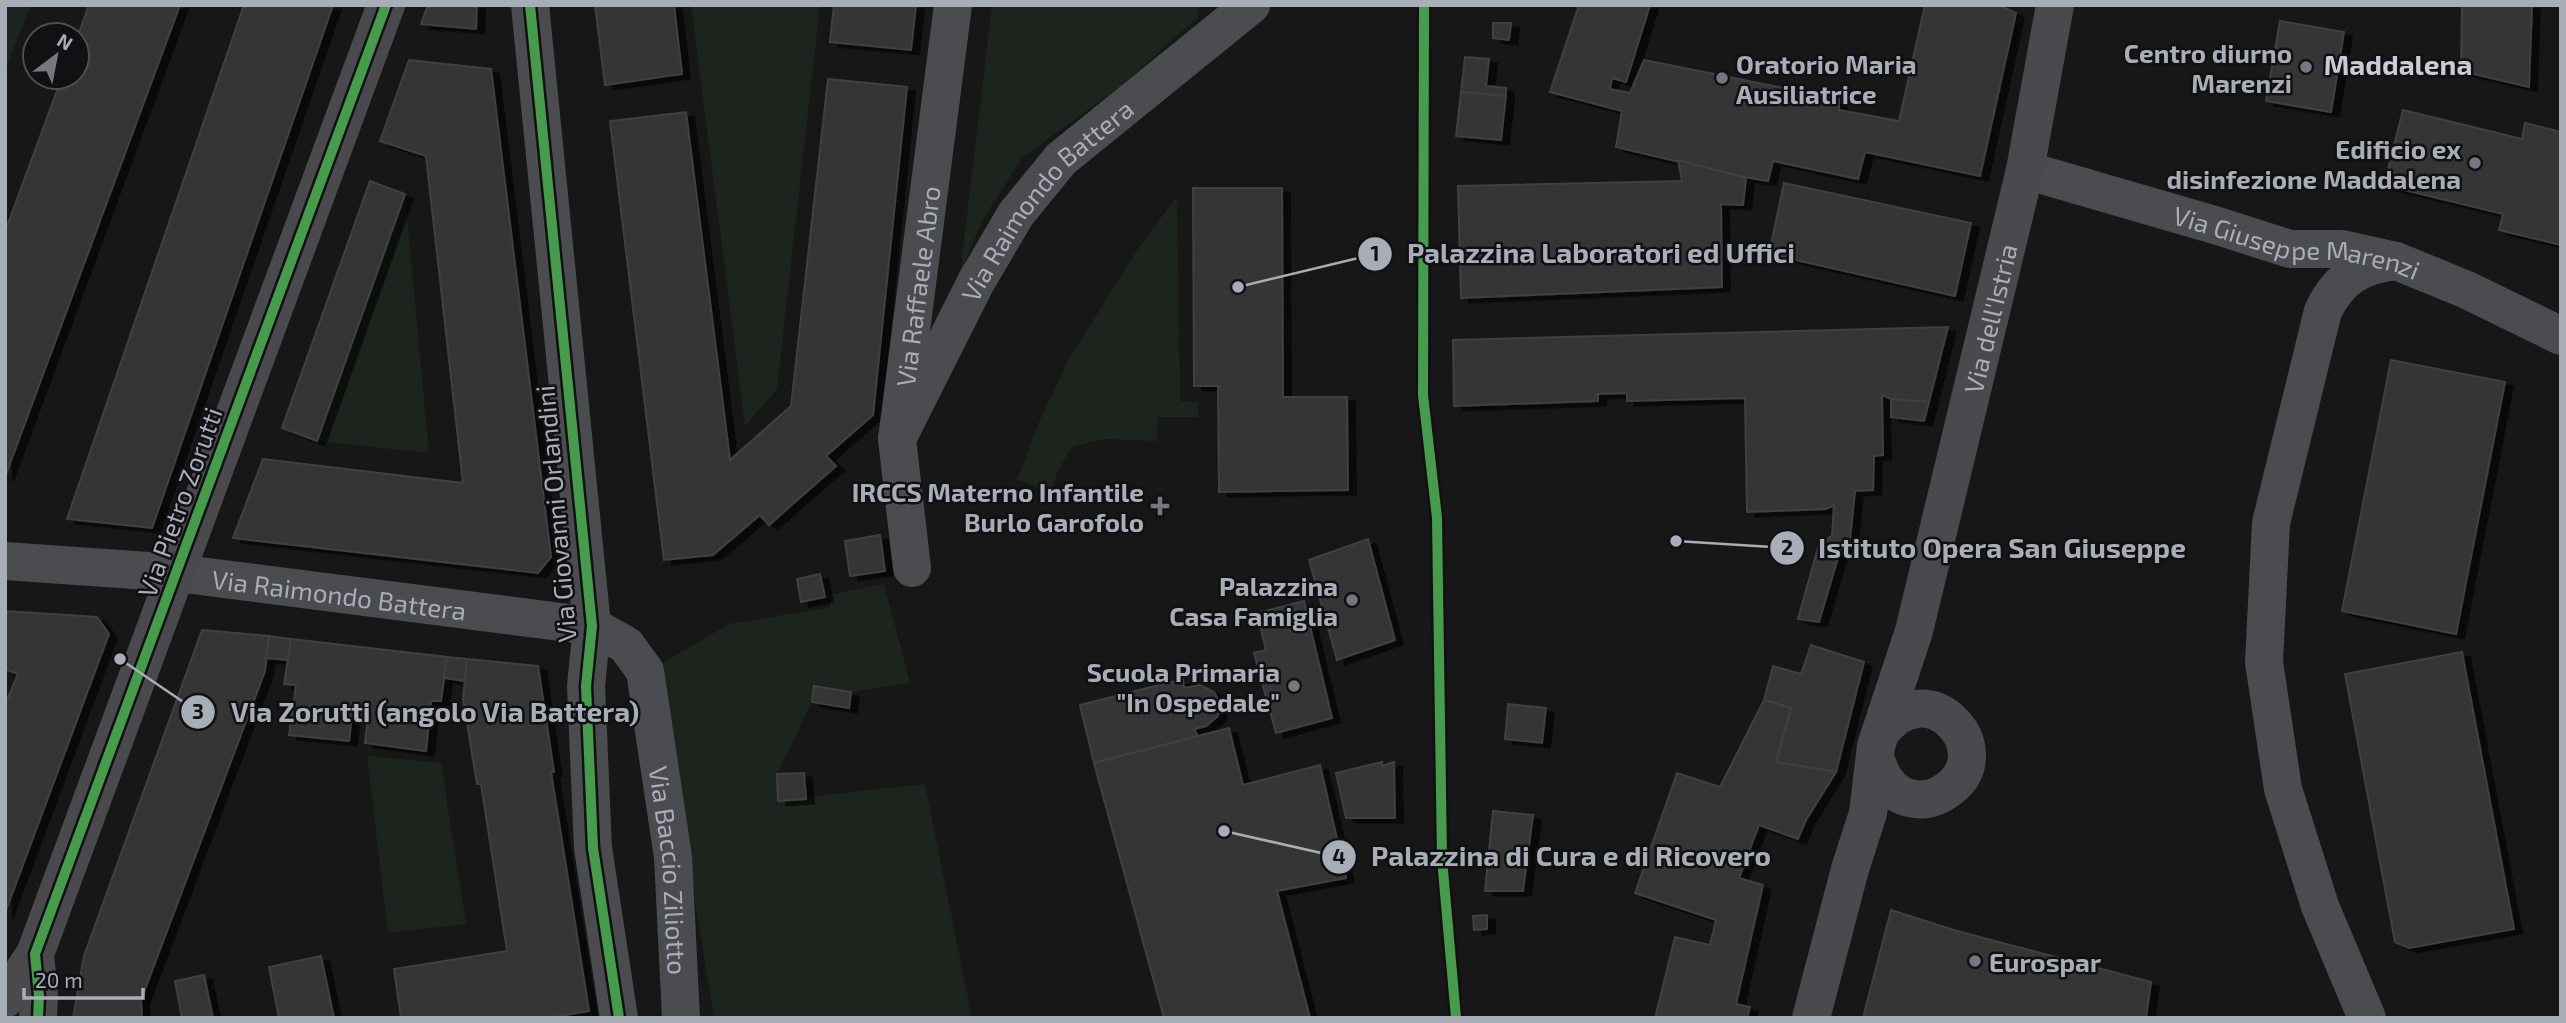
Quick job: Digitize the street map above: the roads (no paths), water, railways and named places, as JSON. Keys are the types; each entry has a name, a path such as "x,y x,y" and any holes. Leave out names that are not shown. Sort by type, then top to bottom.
{"main road":[{"name":"Via Pietro Zorutti","path":"38,1018 35,954 386,5"},
{"name":"Via dell'Istria","path":"1811,1018 1850,869 1868,813 1878,746 1914,631 2025,170 2055,5"},
{"name":"Via dell'Istria","path":"1850,869 1891,817 1914,799 1928,799 1942,794 1954,786 1963,773 1967,758 1965,743 1959,728 1948,717 1934,710 1922,685 1916,662 1914,631"},
{"path":"1914,799 1900,794 1888,785 1880,774 1878,746 1890,720 1903,712 1918,708 1934,710"},
{"path":"5,999 35,954"}],"street":[{"name":"Via Giovanni Orlandini","path":"530,5 592,626 586,686 593,848 620,1018"},
{"name":"Via Raffaele Abro","path":"912,568 897,439 953,5"},
{"name":"Via Raimondo Battera","path":"897,439 976,282 1016,214 1061,159 1247,7"},
{"name":"Via Giuseppe Marenzi","path":"2025,170 2290,249 2342,249 2396,261 2468,290 2561,336"},
{"path":"2290,249 2309,273 2323,311"},
{"path":"2367,1018 2320,906 2283,789 2264,662 2271,523 2323,311 2331,294 2348,278 2370,264 2396,261"},
{"name":"Via Raimondo Battera","path":"5,561 177,573 592,626 626,645"},
{"name":"Via Baccio Ziliotto","path":"626,645 645,671 671,843 681,1018"}],"place":[{"name":"Centro diurno Marenzi","path":"2306,67"},
{"name":"Oratorio Maria Ausiliatrice","path":"1722,78"},
{"name":"Edificio ex disinfezione Maddalena","path":"2475,163"},
{"name":"Palazzina Laboratori ed Uffici","path":"1238,287"},
{"name":"IRCCS Materno Infantile Burlo Garofolo","path":"1160,506"},
{"name":"Istituto Opera San Giuseppe","path":"1676,541"},
{"name":"Palazzina Casa Famiglia","path":"1352,600"},
{"name":"Via Zorutti (angolo Via Battera)","path":"120,659"},
{"name":"Scuola Primaria \"In Ospedale\"","path":"1294,686"},
{"name":"Palazzina di Cura e di Ricovero","path":"1224,831"},
{"name":"Eurospar","path":"1975,961"}],"district":[{"name":"Maddalena","path":"2398,64"}]}
